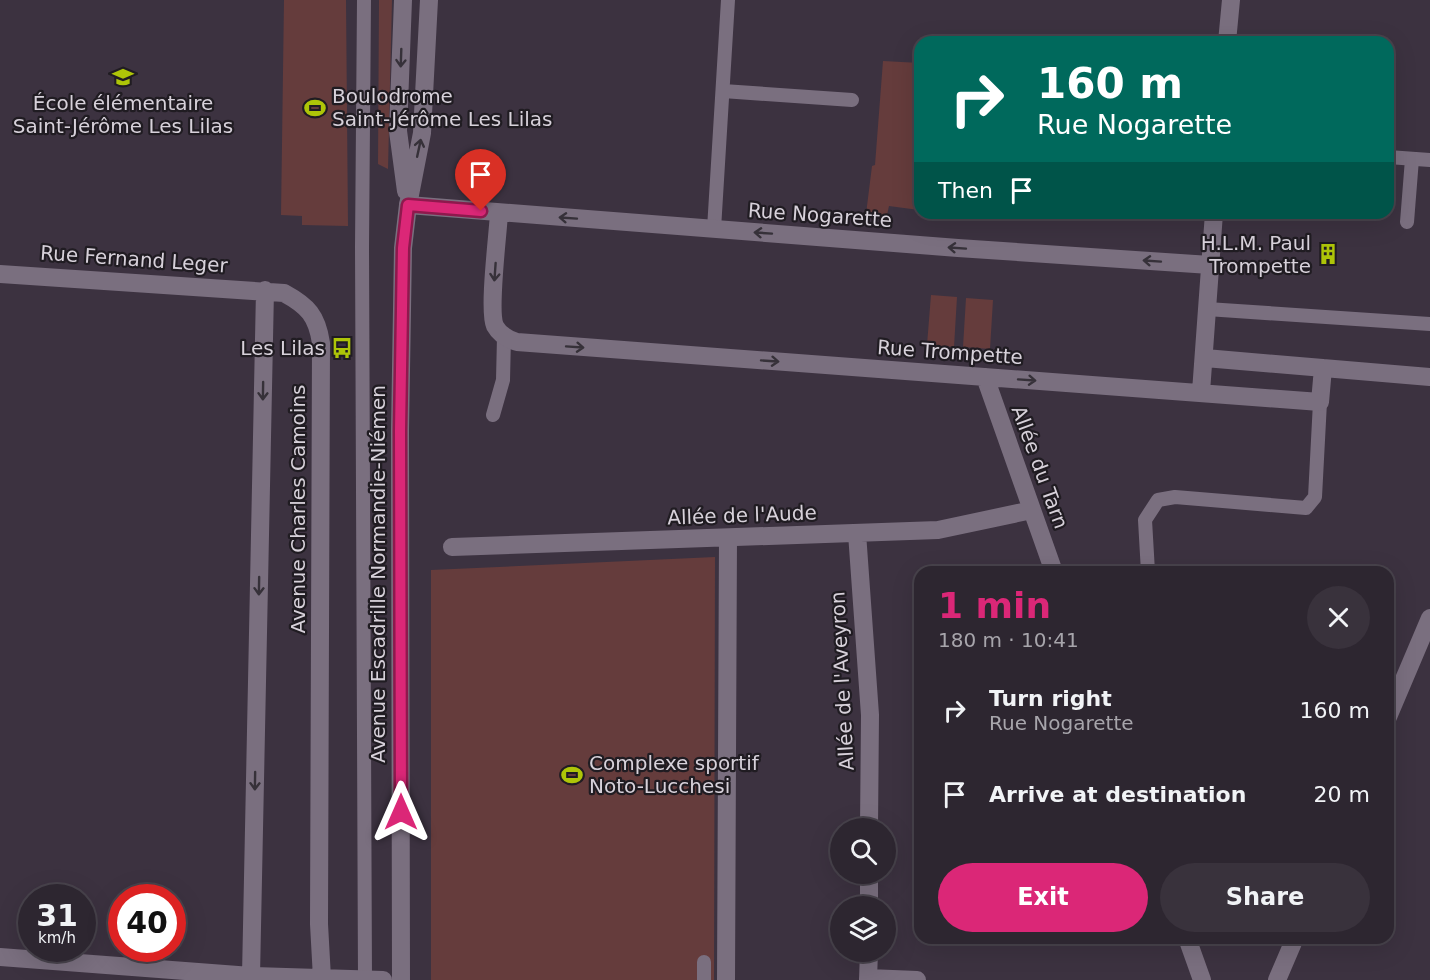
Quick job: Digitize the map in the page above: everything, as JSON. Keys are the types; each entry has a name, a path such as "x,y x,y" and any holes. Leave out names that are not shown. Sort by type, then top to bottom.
{"street":[{"name":"Avenue Escadrille Normandie-Niémen","path":"403,0 398,131 408,205"},
{"name":"Avenue Escadrille Normandie-Niémen","path":"401,980 400,431 403,248 408,205 422,133 429,0"},
{"path":"1227,36 1230,0"},
{"name":"Rue Nogarette","path":"408,205 1210,265"},
{"path":"499,213 493,306 494,325 510,340"},
{"path":"1214,219 1202,393 1320,402 1323,368"},
{"name":"Rue Fernand Leger","path":"0,274 265,290"},
{"name":"Avenue Charles Camoins","path":"251,976 265,290 284,293 309,310 318,325 321,343 319,931 322,978"},
{"name":"Rue Trompette","path":"510,340 1202,393"},
{"path":"1204,358 1430,377"},
{"name":"Allée du Tarn","path":"985,377 1052,566"},
{"name":"Allée de l'Aude","path":"452,546 938,530 1032,510"},
{"name":"Allée de l'Aveyron","path":"857,533 870,715 869,818"},
{"path":"726,980 728,538"},
{"path":"1394,703 1430,618"},
{"path":"1188,944 1202,980"},
{"path":"1279,980 1293,944"},
{"path":"0,957 251,976 383,980"},
{"path":"868,962 868,979 917,980"}],"lane":[{"path":"364,0 362,247 365,980"},
{"path":"714,229 728,0"},
{"path":"723,91 852,100"},
{"path":"1394,158 1430,160"},
{"path":"1407,222 1412,159"},
{"path":"1207,309 1430,324"},
{"path":"493,415 503,380 510,340"},
{"path":"1148,566 1145,520 1158,500 1175,497 1306,508 1315,496 1320,402"},
{"path":"704,962 704,980"}],"shaded area":[{"name":"Boulodrome Saint-Jérôme Les Lilas","path":"284,0 346,0 348,226 302,225 302,216 281,215"},
{"path":"379,0 392,0 388,169 378,164"},
{"path":"883,61 914,63 914,209 889,206 887,215 866,214 872,166 875,165"},
{"path":"931,295 957,297 954,347 927,345"},
{"path":"966,298 993,300 990,349 963,347"},
{"name":"Complexe sportif Noto-Lucchesi","path":"715,557 714,980 431,980 431,570"}],"place":[{"name":"École élémentaire Saint-Jérôme Les Lilas","path":"123,77"},
{"name":"Boulodrome Saint-Jérôme Les Lilas","path":"315,108"},
{"name":"H.L.M. Paul Trompette","path":"1328,254"},
{"name":"Les Lilas","path":"342,348"},
{"name":"Complexe sportif Noto-Lucchesi","path":"572,775"}],"route":[{"path":"401,812 400,431 403,248 408,205 481,211"}]}
